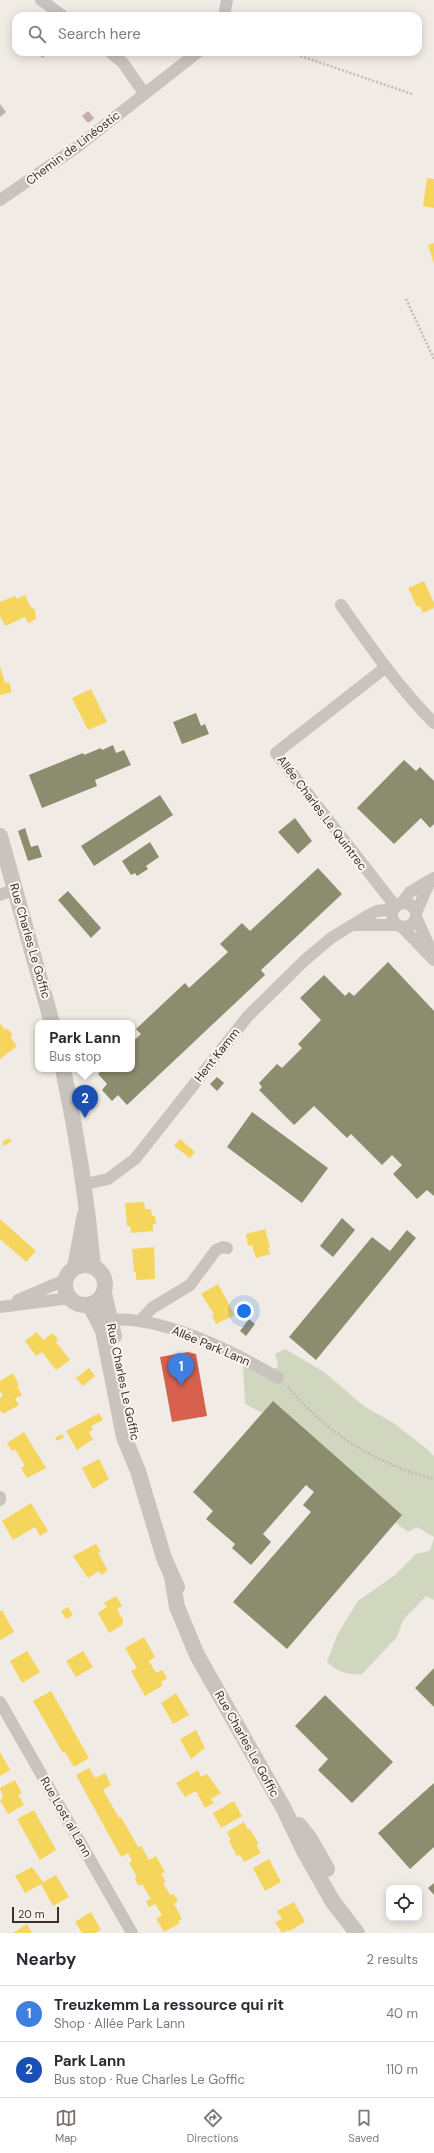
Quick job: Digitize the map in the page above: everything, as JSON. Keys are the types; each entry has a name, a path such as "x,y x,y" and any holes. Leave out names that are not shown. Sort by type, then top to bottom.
{"street":[{"path":"41,0 57,12"},
{"path":"225,12 227,0"},
{"path":"115,56 123,63 144,93"},
{"name":"Chemin de Linéostic","path":"0,200 77,147 193,56"},
{"path":"341,605 418,708 434,723"},
{"name":"Allée Charles Le Quintrec","path":"386,667 276,753 397,907"},
{"name":"Rue Charles Le Goffic","path":"0,836 16,889 51,1020"},
{"path":"432,880 410,892 397,907 393,917 399,926 434,960"},
{"path":"399,926 410,926 432,880"},
{"path":"0,894 16,889"},
{"path":"397,907 410,905 434,956"},
{"name":"Hent Kamm","path":"85,1184 108,1179 135,1159 222,1047 262,1000 315,951 342,931 355,925 377,911 397,907"},
{"name":"Hent Kamm","path":"355,925 399,926"},
{"path":"64,1072 85,1184 93,1266"},
{"path":"75,1267 77,1248 87,1205"},
{"path":"141,1320 152,1308 190,1285 216,1250 223,1247 227,1248"},
{"path":"87,1264 93,1266 104,1277 106,1286 104,1294 98,1301 90,1305 79,1305 70,1298 66,1292 65,1280 70,1270 75,1267 87,1264"},
{"path":"4,1306 65,1280"},
{"name":"Rue Charles Le Goffic","path":"104,1294 136,1445 138,1471"},
{"path":"4,1306 70,1298"},
{"name":"Rue Charles Le Goffic","path":"90,1305 103,1331 124,1437 138,1471 164,1558 199,1635 207,1659 211,1678 251,1754 284,1809 304,1851 333,1902 357,1933"},
{"name":"Allée Park Lann","path":"110,1320 141,1320 157,1324 225,1350 278,1378"},
{"name":"Rue Lost al Lann","path":"0,1702 132,1933"},
{"name":"Rue Charles Le Goffic","path":"284,1809 310,1839 364,1933"}],"path":[{"path":"300,56 412,94"},
{"path":"406,298 434,359"},
{"path":"278,1378 308,1411 339,1435 380,1459 402,1469 434,1478"}],"green space":[{"path":"285,1349 324,1372 365,1407 392,1422 434,1456 434,1537 417,1527 408,1532 380,1512 275,1414 260,1412 245,1404 243,1363 263,1373 278,1367 275,1354"},
{"path":"434,1538 434,1600 426,1596 403,1620 397,1637 362,1674 347,1673 339,1670 327,1662 337,1635 358,1601 395,1575 416,1554 430,1551"}],"building: Homes":[{"path":"427,178 434,179 434,208 423,206"},
{"path":"434,243 434,264 428,245"},
{"path":"424,581 434,603 434,608 423,613 420,606 417,607 408,588"},
{"path":"25,595 30,606 35,610 36,619 28,623 25,617 5,626 0,616 0,602 15,596 17,599"},
{"path":"0,666 5,683 9,682 12,692 0,695"},
{"path":"91,689 107,722 88,730 72,698"},
{"path":"0,1023 3,1028 9,1030 12,1034 11,1038 17,1046 0,1059"},
{"path":"9,1138 12,1141 4,1146 2,1142"},
{"path":"180,1139 195,1152 190,1158 174,1146"},
{"path":"144,1202 145,1209 151,1209 152,1216 155,1216 156,1224 153,1224 153,1231 131,1233 130,1226 127,1226 125,1203"},
{"path":"0,1219 36,1251 26,1262 0,1239"},
{"path":"265,1229 270,1247 268,1248 270,1254 256,1258 252,1245 248,1246 246,1234"},
{"path":"154,1247 155,1279 136,1280 132,1249"},
{"path":"218,1284 235,1315 216,1324 212,1315 214,1314 201,1294"},
{"path":"37,1332 43,1340 53,1333 58,1340 56,1342 70,1360 56,1370 42,1352 36,1356 25,1341"},
{"path":"89,1368 95,1376 83,1386 76,1378"},
{"path":"13,1373 19,1385 17,1386 22,1395 15,1399 19,1405 3,1414 0,1410 0,1398 3,1396 0,1391 0,1381"},
{"path":"99,1413 103,1420 91,1426 93,1429 89,1432 93,1439 77,1450 66,1431"},
{"path":"24,1432 46,1468 27,1478 21,1468 25,1466 15,1449 12,1451 7,1443"},
{"path":"62,1434 64,1437 57,1441 55,1438"},
{"path":"99,1459 109,1479 93,1489 82,1468"},
{"path":"31,1503 48,1531 40,1536 35,1527 13,1540 2,1521"},
{"path":"96,1544 101,1552 98,1553 107,1569 106,1572 101,1575 99,1571 88,1578 73,1556"},
{"path":"116,1596 122,1606 117,1609 123,1620 122,1625 109,1633 98,1613 107,1607 104,1603"},
{"path":"68,1607 73,1615 66,1619 61,1611"},
{"path":"2,1610 14,1632 0,1640 0,1612"},
{"path":"144,1637 155,1657 149,1661 156,1673 162,1670 167,1678 161,1682 163,1685 145,1696 131,1671 137,1668 125,1648"},
{"path":"27,1651 40,1672 22,1683 10,1661"},
{"path":"83,1651 93,1667 76,1677 66,1661"},
{"path":"51,1691 89,1758 74,1767 65,1752 63,1753 33,1701"},
{"path":"176,1693 189,1715 173,1724 161,1703"},
{"path":"196,1730 205,1748 191,1759 180,1739"},
{"path":"0,1752 10,1770 0,1776"},
{"path":"89,1768 95,1778 105,1773 111,1785 103,1790 119,1818 121,1817 138,1847 141,1846 149,1860 156,1856 165,1872 161,1874 166,1882 163,1883 170,1895 173,1894 178,1901 174,1904 182,1919 178,1921 180,1923 164,1932 156,1919 162,1915 155,1904 149,1907 146,1901 151,1899 142,1884 139,1886 135,1879 137,1877 129,1863 132,1861 128,1853 121,1857 76,1775"},
{"path":"198,1770 201,1777 207,1774 221,1793 211,1799 214,1803 205,1808 196,1791 185,1797 176,1783"},
{"path":"15,1780 22,1793 18,1795 24,1805 8,1814 0,1800 3,1797 0,1788"},
{"path":"234,1801 242,1816 221,1828 213,1813"},
{"path":"34,1810 56,1850 40,1860 17,1819"},
{"path":"244,1822 248,1830 250,1829 259,1844 256,1845 261,1853 244,1862 240,1855 237,1856 229,1841 231,1840 227,1832"},
{"path":"269,1859 281,1882 265,1891 253,1868"},
{"path":"32,1867 43,1882 56,1875 69,1897 53,1906 41,1884 25,1893 15,1876"},
{"path":"294,1902 305,1922 289,1931 288,1930 282,1933 275,1922 282,1919 277,1911"},
{"path":"91,1912 101,1930 96,1933 82,1933 75,1922"},
{"path":"27,1924 32,1933 13,1933"}],"building: Shops":[{"path":"188,1352 196,1354 207,1416 172,1422 160,1357"}],"building: Industry":[{"path":"196,713 201,726 205,724 209,734 182,744 173,722"},
{"path":"113,745 116,753 124,750 131,765 95,780 97,786 42,808 29,775 83,753 84,755"},
{"path":"404,760 416,771 420,767 434,781 434,824 430,828 421,818 394,844 357,808"},
{"path":"160,795 173,815 94,866 81,846"},
{"path":"295,818 312,841 298,854 278,832"},
{"path":"25,828 31,847 38,845 42,857 28,861 18,831"},
{"path":"150,842 159,857 146,866 148,869 137,876 135,873 131,875 122,861"},
{"path":"318,868 342,894 261,970 265,975 127,1105 118,1095 112,1101 102,1090 107,1084 98,1074 100,1072 135,1072 135,1039 141,1034 136,1029 185,983 189,988 228,952 220,944 242,923 250,931"},
{"path":"68,891 101,928 91,938 58,900"},
{"path":"388,962 434,1011 434,1196 427,1190 417,1199 393,1174 402,1165 392,1155 382,1165 351,1134 347,1138 314,1106 294,1125 259,1090 262,1087 259,1083 277,1064 282,1068 302,1048 298,1044 321,1020 300,998 324,975 345,996 349,992 354,996"},
{"path":"217,1077 224,1083 217,1091 210,1084"},
{"path":"252,1112 328,1168 302,1203 227,1147"},
{"path":"342,1218 355,1230 333,1257 320,1246"},
{"path":"407,1230 416,1238 316,1360 289,1337 372,1237 390,1251"},
{"path":"249,1319 255,1324 246,1336 240,1331"},
{"path":"273,1401 402,1515 287,1649 233,1602 311,1512 303,1505 314,1492 306,1485 263,1534 271,1542 251,1565 232,1548 235,1544 206,1519 213,1511 193,1492"},
{"path":"434,1668 434,1707 415,1688"},
{"path":"325,1695 393,1762 352,1803 318,1770 328,1759 295,1726"},
{"path":"434,1783 434,1847 410,1869 378,1833"},
{"path":"434,1883 434,1895 428,1888"}],"building: Other":[{"path":"0,104 6,112 0,117"},
{"path":"88,111 94,118 90,122 87,122 82,116"}],"place":[{"name":"Park Lann","path":"85,1118"},
{"name":"Treuzkemm La ressource qui rit","path":"181,1386"}]}
